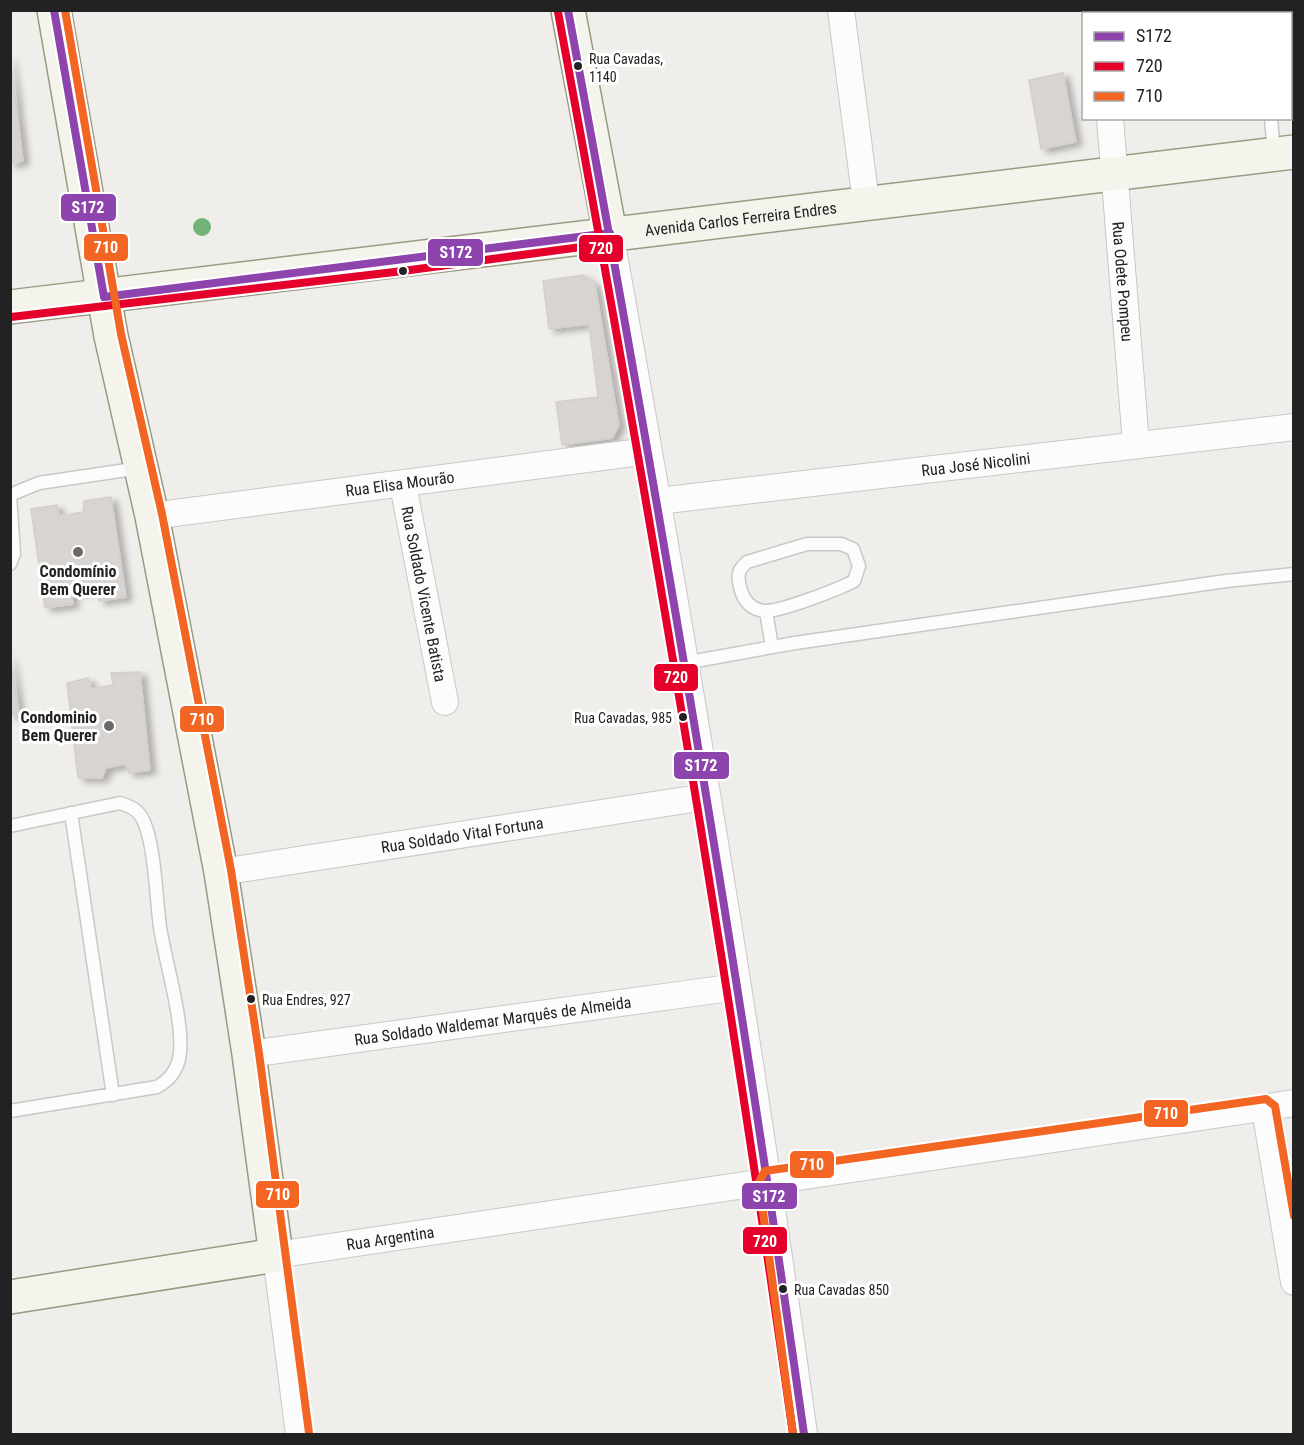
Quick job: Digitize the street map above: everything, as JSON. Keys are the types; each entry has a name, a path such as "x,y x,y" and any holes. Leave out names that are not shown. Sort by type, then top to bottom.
{"street":[{"path":"54,10 104,297 152,516 221,872 249,1054 299,1434"},
{"path":"568,10 658,501 769,1182 804,1434"},
{"path":"841,10 866,202"},
{"name":"Rua Odete Pompeu","path":"1110,120 1136,444"},
{"name":"Avenida Carlos Ferreira Endres","path":"10,307 610,232 1284,153"},
{"name":"Rua José Nicolini","path":"658,501 1293,427"},
{"name":"Rua Elisa Mourão","path":"152,516 403,485 648,451"},
{"name":"Rua Soldado Vicente Batista","path":"403,485 445,702"},
{"name":"Rua Soldado Vital Fortuna","path":"221,872 705,796"},
{"name":"Rua Soldado Waldemar Marquês de Almeida","path":"249,1054 736,987"},
{"name":"Rua Argentina","path":"10,1297 1293,1103"},
{"path":"1265,1108 1293,1282"}],"lane":[{"path":"1272,120 1284,153"},
{"path":"10,564 14,554 10,495 39,483 141,468"},
{"path":"807,544 841,544 853,549 859,566 854,581 837,590 766,611 750,606 741,595 737,577 740,568 747,562 807,544"},
{"path":"684,663 772,647 1226,581 1293,574"},
{"path":"766,611 772,647"},
{"path":"10,826 120,803 136,809 145,823 179,1031 179,1059 169,1080 157,1087 10,1111"},
{"path":"71,813 113,1095"}],"building":[{"path":"10,56 23,161 10,164"},
{"path":"1063,73 1076,142 1041,149 1029,80"},
{"path":"583,275 595,285 619,425 612,438 562,445 556,402 598,397 589,324 549,329 543,281"},
{"name":"Condomínio Bem Querer","path":"111,497 126,597 99,601 98,589 71,593 73,604 45,608 31,509 57,505 59,516 83,512 84,501"},
{"path":"10,655 19,714 10,715"},
{"name":"Condominio Bem Querer","path":"140,672 150,770 129,773 125,764 106,768 102,778 78,778 67,683 88,678 92,689 113,685 111,673"}],"transit line":[{"name":"S172","path":"54,10 104,297 610,233"},
{"name":"710","path":"65,10 121,334 162,514 231,870 259,1053 309,1433"},
{"name":"S172","path":"568,10 633,365 694,721 751,1077 804,1434"},
{"name":"720","path":"558,12 683,722 740,1078 793,1434"},
{"name":"720","path":"11,317 403,271 611,243"},
{"name":"710","path":"793,1434 759,1182 765,1171 1266,1099 1275,1106 1294,1216"}],"place":[{"name":"Rua Cavadas, 1140","path":"578,66"},
{"name":"Condomínio Bem Querer","path":"78,552"},
{"name":"Rua Cavadas, 985","path":"683,717"},
{"name":"Condominio Bem Querer","path":"109,726"},
{"name":"Rua Endres, 927","path":"251,999"},
{"name":"Rua Cavadas 850","path":"783,1289"}]}
